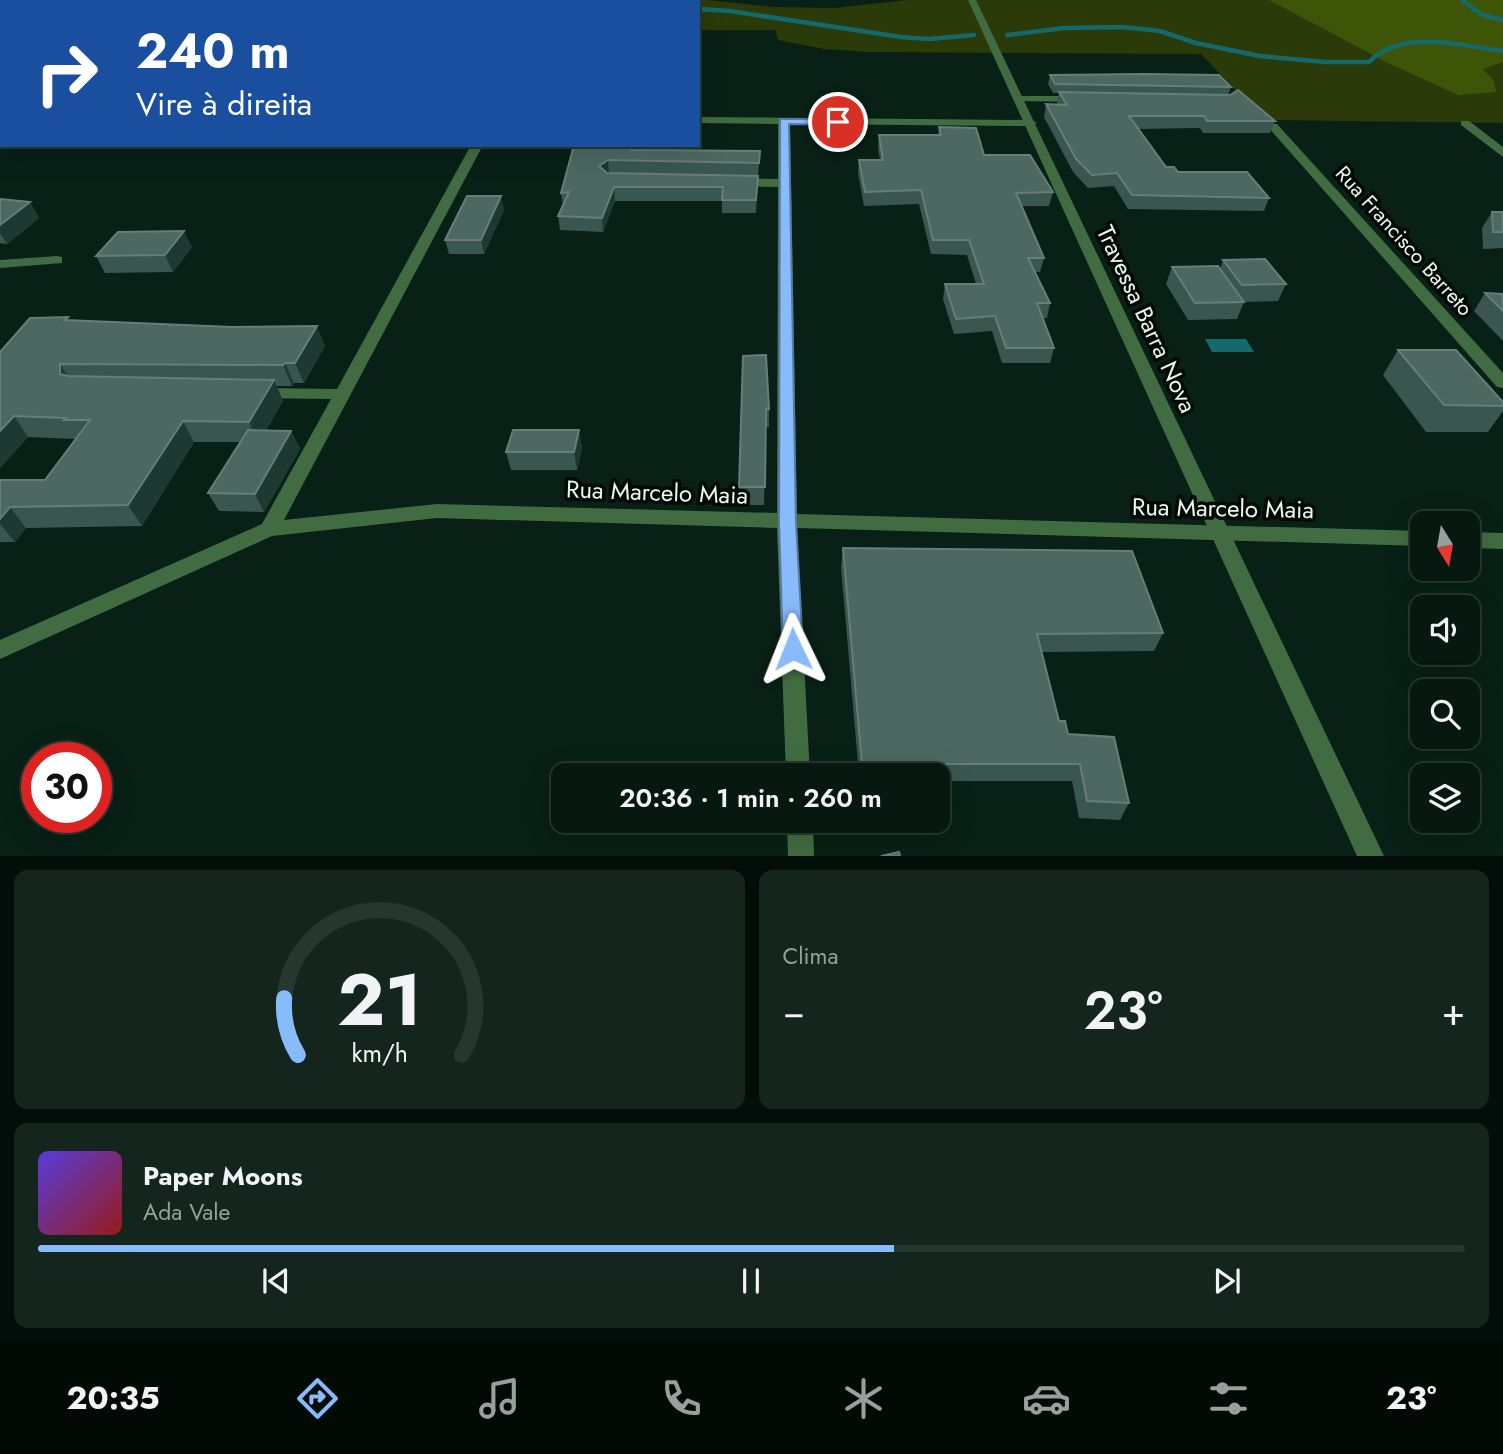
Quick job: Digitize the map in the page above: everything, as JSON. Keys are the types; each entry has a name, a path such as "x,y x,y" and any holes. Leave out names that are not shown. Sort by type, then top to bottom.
{"street":[{"name":"Travessa Barra Nova","path":"972,0 1371,856"},
{"path":"1018,98 1090,99"},
{"path":"700,120 1031,123"},
{"path":"784,121 788,523 798,763"},
{"path":"1465,123 1503,153"},
{"name":"Rua Francisco Barreto","path":"1273,126 1503,383"},
{"path":"269,529 476,147"},
{"path":"727,182 784,183"},
{"path":"0,264 57,260"},
{"path":"246,393 342,394"},
{"name":"Rua Marcelo Maia","path":"0,650 269,529 437,511 1410,539"},
{"path":"1480,540 1503,541"},
{"path":"801,833 802,856"}],"green space":[{"path":"700,0 773,7 835,8 907,0 1503,0 1503,123 1264,120 1201,54 868,52 824,49 778,40 775,30 700,30"},
{"path":"1269,0 1503,0 1503,62 1483,69 1494,81 1496,92 1458,95 1388,63"}],"water":[{"path":"1205,339 1246,339 1254,352 1212,352"}],"building":[{"path":"1050,75 1219,75 1231,87 1055,84"},
{"path":"1238,90 1275,121 1207,121 1204,116 1129,116 1166,167 1174,167 1178,172 1247,172 1269,198 1132,195 1117,173 1092,175 1076,159 1046,104 1067,105 1059,92 1230,95"},
{"path":"939,127 976,128 984,155 1030,155 1053,192 1016,193 1044,258 1028,258 1050,303 1037,303 1054,348 1006,348 995,316 956,319 945,284 984,284 969,240 933,240 921,190 865,192 859,160 883,160 879,135 941,135"},
{"path":"573,147 760,151 759,163 608,160 599,166 607,173 758,176 756,200 722,200 723,187 614,187 602,218 558,216 569,192 561,193"},
{"path":"467,196 501,196 481,240 445,240"},
{"path":"0,199 30,202 0,225"},
{"path":"1492,212 1503,212 1503,232 1493,232"},
{"path":"184,231 165,255 96,256 118,232"},
{"path":"1265,259 1286,284 1242,285 1223,260"},
{"path":"1218,266 1244,302 1195,303 1172,267"},
{"path":"1485,293 1503,294 1503,311"},
{"path":"68,317 65,320 232,327 317,326 295,363 283,365 60,364 60,374 68,376 274,380 249,422 183,421 128,505 10,507 0,519 0,480 45,480 90,420 14,416 0,431 0,352 30,318"},
{"path":"1398,350 1456,350 1503,402 1503,406 1444,405"},
{"path":"766,355 769,409 766,409 765,487 739,487 743,356"},
{"path":"248,430 291,431 255,494 208,493"},
{"path":"513,430 579,430 574,452 506,452"},
{"path":"843,548 1132,551 1163,633 1037,634 1059,721 1065,721 1068,734 1114,737 1129,803 1087,801 1080,764 862,763"},
{"path":"899,852 900,856 881,856"}],"waterway":[{"path":"1462,0 1482,15 1503,20"},
{"path":"700,9 730,11 901,37 929,39 974,35"},
{"path":"1007,35 1064,28 1122,27 1160,31 1196,43 1260,56 1325,62 1369,62 1398,45 1415,42 1451,43 1503,51"}],"route":[{"path":"793,649 788,523 784,121 838,122"}]}
